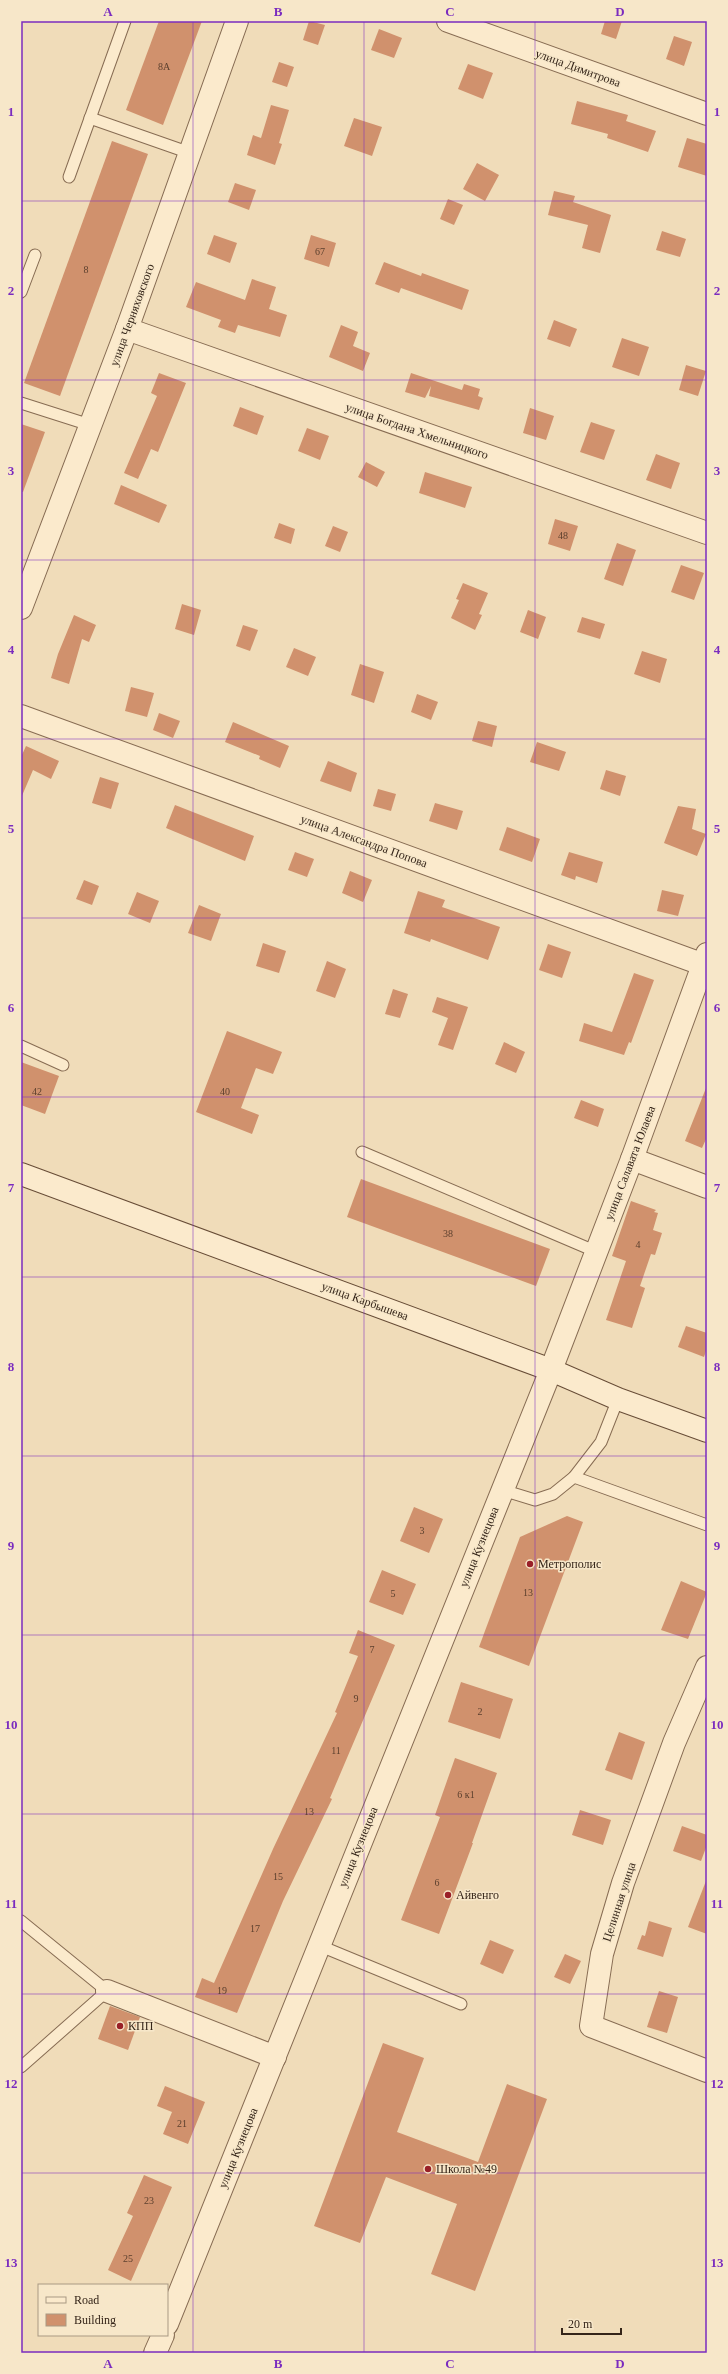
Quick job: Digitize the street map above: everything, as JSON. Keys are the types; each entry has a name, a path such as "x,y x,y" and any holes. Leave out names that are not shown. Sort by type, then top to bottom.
{"street":[{"name":"улица Черняховского","path":"21,608 127,329 237,21"},
{"name":"улица Димитрова","path":"448,21 707,114"},
{"name":"улица Богдана Хмельницкого","path":"127,329 707,534"},
{"name":"улица Александра Попова","path":"21,716 706,962"},
{"name":"улица Салавата Юлаева","path":"551,1370 706,962"},
{"path":"632,1159 707,1187"},
{"name":"улица Карбышева","path":"22,1179 551,1370 618,1399 707,1431"},
{"name":"улица Кузнецова","path":"168,2322 318,1945 551,1370"},
{"name":"Целинная улица","path":"707,1667 674,1743 623,1883 602,1954 591,2026 707,2071"},
{"path":"106,1991 274,2057"},
{"path":"156,2353 163,2336"}],"lane":[{"path":"69,177 125,21"},
{"path":"90,118 190,153"},
{"path":"21,292 35,255"},
{"path":"21,403 90,425"},
{"path":"21,1046 63,1065"},
{"path":"362,1152 597,1252"},
{"path":"502,1490 535,1500 553,1494 574,1477 601,1442 618,1399"},
{"path":"574,1477 707,1525"},
{"path":"21,1922 106,1991 21,2067"},
{"path":"318,1945 461,2004"}],"building":[{"path":"159,21 202,21 163,125 126,110"},
{"path":"309,21 325,25 318,45 303,40"},
{"path":"605,21 622,21 616,39 601,34"},
{"path":"379,29 402,38 394,58 371,50"},
{"path":"674,36 692,42 684,66 666,59"},
{"path":"279,62 294,67 287,87 272,82"},
{"path":"468,64 493,73 483,99 458,89"},
{"path":"577,101 628,115 626,121 656,131 648,152 607,138 608,134 571,124"},
{"path":"271,105 289,110 279,143 282,144 275,165 247,155 253,135 261,138"},
{"path":"354,118 382,127 372,156 344,146"},
{"path":"687,138 707,144 707,176 678,167"},
{"path":"112,141 148,154 60,396 24,383"},
{"path":"477,163 499,175 485,201 463,189"},
{"path":"235,183 256,190 249,210 228,202"},
{"path":"554,191 575,196 573,202 611,215 600,253 582,248 588,225 548,215"},
{"path":"448,199 463,205 454,225 440,219"},
{"path":"662,231 686,239 680,257 656,250"},
{"path":"214,235 237,243 230,263 207,254"},
{"path":"311,235 336,243 329,267 304,259"},
{"path":"384,262 421,276 422,273 469,290 462,310 401,288 399,293 375,284"},
{"path":"252,279 276,287 269,309 287,315 280,337 238,325 235,333 218,327 221,320 186,307 196,282 245,300"},
{"path":"554,320 577,329 570,347 547,339"},
{"path":"341,325 358,332 353,346 370,353 363,371 329,357"},
{"path":"622,338 649,347 639,376 612,367"},
{"path":"686,365 706,371 698,396 679,390"},
{"path":"159,373 186,383 158,452 151,449 138,479 124,473 157,396 151,393"},
{"path":"411,373 462,390 464,384 480,389 478,396 483,398 479,410 429,396 431,386 425,398 405,392"},
{"path":"240,407 264,416 257,435 233,426"},
{"path":"530,408 554,416 546,440 523,433"},
{"path":"591,422 615,430 604,460 580,452"},
{"path":"21,424 45,432 23,492 21,492"},
{"path":"307,428 329,436 320,460 298,451"},
{"path":"656,454 680,463 671,489 646,480"},
{"path":"366,462 385,472 377,487 358,477"},
{"path":"425,472 472,487 465,508 419,493"},
{"path":"121,485 167,505 159,523 114,504"},
{"path":"555,519 578,526 570,551 548,544"},
{"path":"279,523 295,529 291,544 274,538"},
{"path":"333,526 348,532 340,552 325,546"},
{"path":"617,543 636,550 623,586 604,579"},
{"path":"681,565 704,573 694,600 671,592"},
{"path":"463,583 488,593 479,614 482,615 475,630 451,618 459,600 456,599"},
{"path":"182,604 201,610 194,635 175,629"},
{"path":"528,610 546,617 538,639 520,632"},
{"path":"74,615 96,625 89,642 82,639 69,684 51,678 58,654"},
{"path":"582,617 605,624 600,639 577,632"},
{"path":"243,625 258,630 250,651 236,646"},
{"path":"294,648 316,657 308,676 286,667"},
{"path":"642,651 667,659 660,683 634,674"},
{"path":"360,664 384,672 374,703 351,695"},
{"path":"131,687 154,693 147,717 125,711"},
{"path":"417,694 438,702 431,720 411,712"},
{"path":"159,713 180,721 173,738 153,730"},
{"path":"478,721 497,726 492,747 472,741"},
{"path":"233,722 289,746 280,768 259,759 260,756 225,742"},
{"path":"537,742 566,752 559,771 530,762"},
{"path":"26,746 59,761 51,779 33,770 21,798 21,757"},
{"path":"328,761 357,773 351,792 320,781"},
{"path":"606,770 626,776 620,796 600,789"},
{"path":"100,777 119,783 111,809 92,803"},
{"path":"378,789 396,794 391,811 373,806"},
{"path":"435,803 463,811 457,830 429,821"},
{"path":"175,805 254,836 245,861 166,828"},
{"path":"678,806 696,809 692,829 706,834 697,856 664,843"},
{"path":"507,827 540,839 532,862 499,850"},
{"path":"295,852 314,859 307,877 288,870"},
{"path":"569,852 603,862 597,883 576,876 575,880 561,875"},
{"path":"350,871 372,880 363,902 342,893"},
{"path":"84,880 99,886 92,905 76,899"},
{"path":"662,890 684,895 678,916 657,911"},
{"path":"418,891 445,900 442,907 500,927 488,960 431,939 430,942 404,933"},
{"path":"137,892 159,901 150,923 128,914"},
{"path":"199,905 221,914 211,941 188,933"},
{"path":"263,943 286,951 279,973 256,966"},
{"path":"548,944 571,952 562,978 539,970"},
{"path":"327,961 346,969 335,998 316,991"},
{"path":"634,973 654,980 631,1043 629,1042 624,1055 579,1041 584,1023 612,1032"},
{"path":"393,989 408,994 400,1018 385,1014"},
{"path":"437,997 468,1007 453,1050 438,1045 448,1018 432,1012"},
{"path":"227,1031 282,1052 273,1074 256,1068 241,1108 259,1115 252,1134 196,1112"},
{"path":"504,1042 525,1052 516,1073 495,1064"},
{"path":"21,1062 59,1076 45,1114 21,1105"},
{"path":"706,1088 707,1137 702,1148 685,1141"},
{"path":"581,1100 604,1109 598,1127 574,1118"},
{"path":"361,1179 550,1249 536,1286 347,1217"},
{"path":"631,1201 656,1210 654,1212 658,1213 653,1230 662,1233 655,1255 651,1254 640,1286 645,1288 632,1328 606,1320 626,1261 612,1256"},
{"path":"686,1326 707,1333 707,1348 704,1357 678,1347"},
{"path":"414,1507 443,1519 429,1553 400,1541"},
{"path":"567,1516 583,1522 529,1666 479,1647 520,1537"},
{"path":"382,1570 416,1584 403,1615 369,1602"},
{"path":"681,1581 707,1592 688,1639 661,1630"},
{"path":"358,1630 395,1645 330,1798 332,1799 283,1901 237,2013 195,1997 202,1978 214,1983 273,1849 337,1713 335,1712 358,1656 349,1653"},
{"path":"461,1682 513,1699 500,1739 448,1722"},
{"path":"619,1732 645,1742 632,1780 605,1770"},
{"path":"455,1758 497,1773 439,1934 401,1920 440,1817 435,1815"},
{"path":"580,1810 611,1820 603,1845 572,1835"},
{"path":"682,1826 707,1835 707,1845 701,1861 673,1851"},
{"path":"706,1881 707,1882 707,1934 688,1927"},
{"path":"649,1921 672,1928 663,1957 637,1949 642,1935 645,1936"},
{"path":"490,1940 514,1950 503,1974 480,1964"},
{"path":"565,1954 581,1961 570,1984 554,1977"},
{"path":"659,1991 678,1997 667,2033 647,2027"},
{"name":"КПП","path":"110,2006 140,2017 128,2050 98,2039"},
{"name":"Школа №49","path":"383,2043 424,2058 397,2132 478,2162 507,2084 547,2099 475,2291 431,2274 457,2204 386,2177 360,2243 314,2226"},
{"path":"165,2086 205,2102 188,2144 163,2134 172,2112 157,2106"},
{"path":"144,2175 172,2187 131,2281 108,2270 133,2216 127,2213"}],"place":[{"name":"Метрополис","path":"530,1564"},
{"name":"Айвенго","path":"448,1895"},
{"name":"КПП","path":"120,2026"},
{"name":"Школа №49","path":"428,2169"}]}
